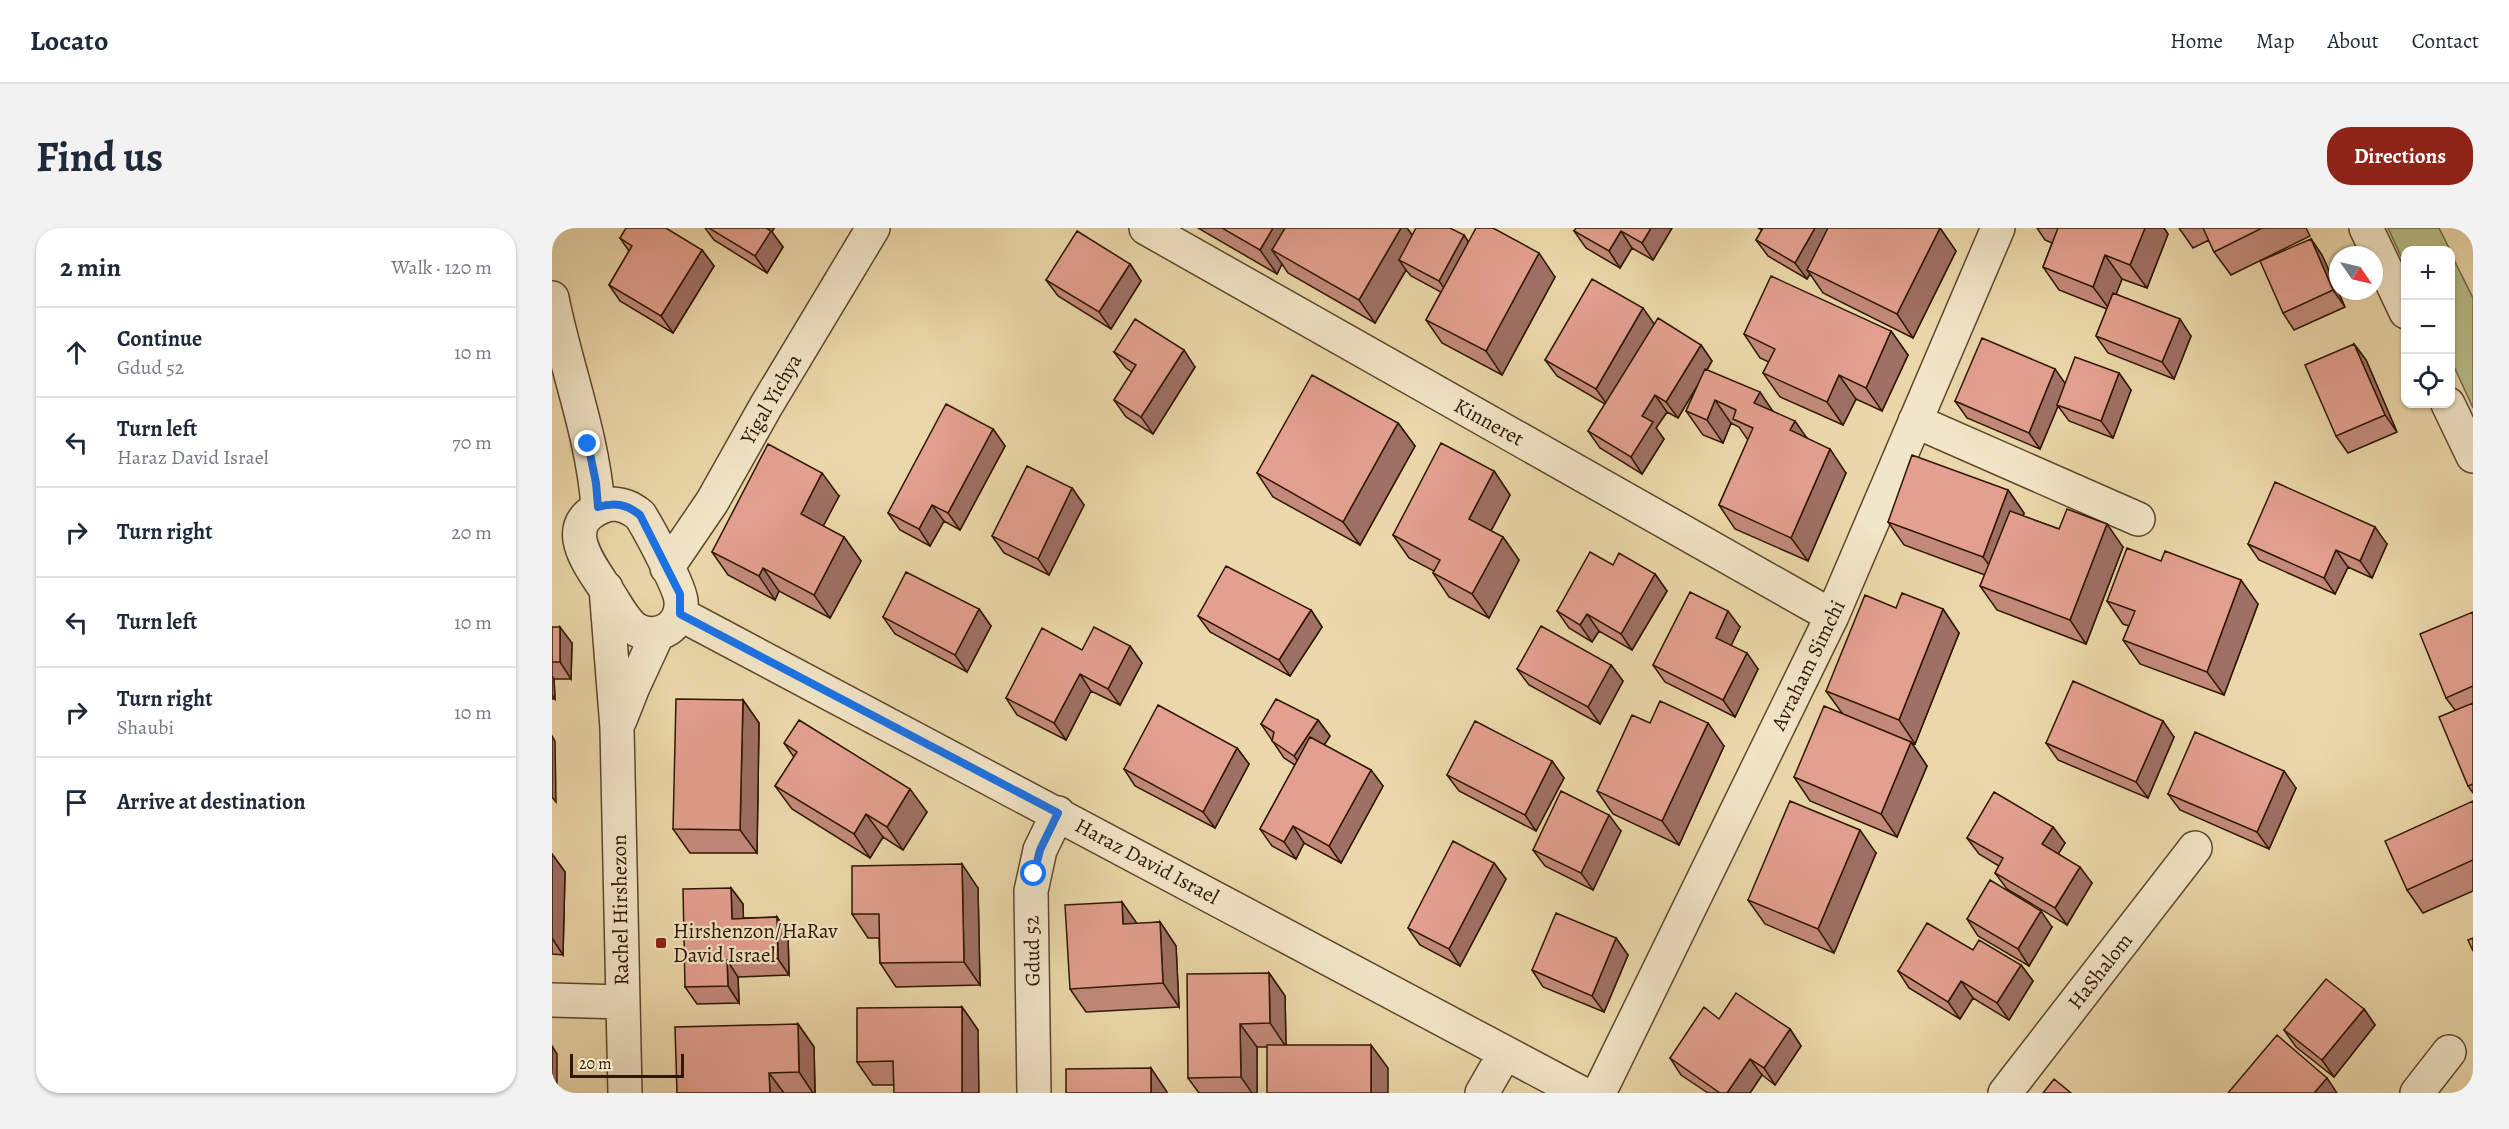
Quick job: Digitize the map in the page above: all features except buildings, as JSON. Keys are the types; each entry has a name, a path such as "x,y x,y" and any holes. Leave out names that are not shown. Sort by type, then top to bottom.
{"street":[{"name":"Yigal Yichya","path":"667,568 712,502 766,406 873,228"},
{"name":"Kinneret","path":"1146,228 1832,616"},
{"path":"2366,228 2401,302"},
{"name":"Avraham Simchi","path":"1599,1093 1832,616 1915,422 1987,232"},
{"path":"552,298 588,444 598,507"},
{"path":"2450,408 2473,456"},
{"path":"1915,422 2138,519"},
{"path":"584,557 579,534 589,514 598,507 620,504 631,508 640,515 680,594 669,623"},
{"path":"552,532 584,557"},
{"name":"Haraz David Israel","path":"584,557 632,626 649,634 669,623 1058,813 1581,1093"},
{"name":"Rachel Hirshezon","path":"606,588 617,728 625,1093"},
{"name":"Rachel Hirshezon","path":"617,728 633,687 669,623"},
{"name":"Gdud 52","path":"1034,1093 1032,891 1040,850 1058,813"},
{"name":"HaShalom","path":"2005,1093 2195,848"},
{"path":"552,1000 622,1002"},
{"path":"2417,1093 2449,1052"},
{"path":"1482,1093 1505,1053"}],"green space":[{"path":"2388,228 2439,228 2448,246 2401,246 2401,256"},
{"path":"2455,262 2473,298 2473,408 2455,369"}],"place":[{"name":"Hirshenzon/HaRav David Israel","path":"661,943"}],"route":[{"path":"588,444 598,507 620,504 640,515 680,594 680,614 1058,813 1040,850 1034,874"}]}
